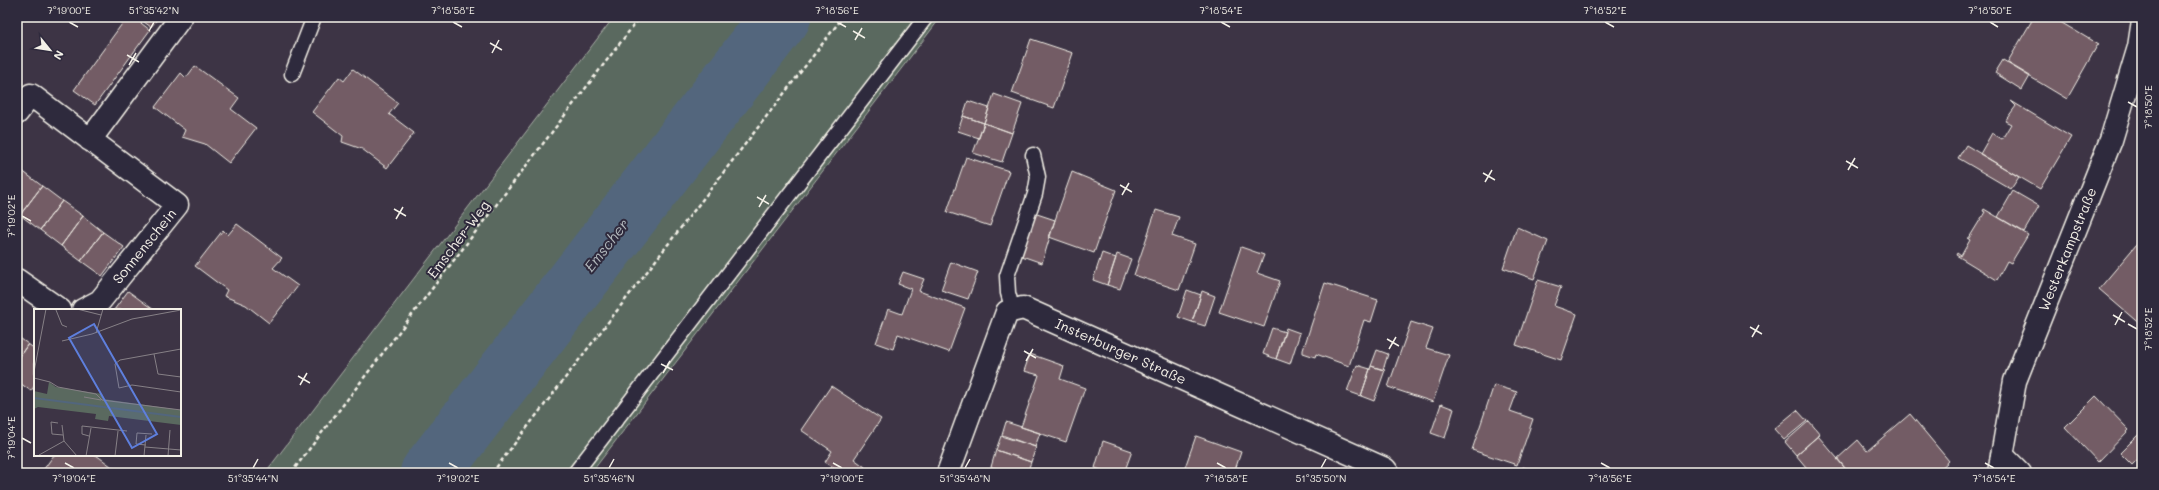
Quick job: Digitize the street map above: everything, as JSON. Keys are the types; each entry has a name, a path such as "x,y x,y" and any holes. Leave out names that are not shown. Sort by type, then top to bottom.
{"street":[{"path":"90,140 181,17"},
{"name":"Westerkampstraße","path":"2001,464 2015,381 2111,140 2137,53 2142,27"},
{"name":"Sonnenschein","path":"17,113 31,95 177,205 100,301 86,309"},
{"path":"17,280 59,309"},
{"name":"Insterburger Straße","path":"1013,311 1023,308 1058,322 1378,465 1385,469 1388,473"},
{"path":"948,473 1007,312 1013,311"},
{"path":"2001,464 2020,473"}],"lane":[{"path":"292,74 314,17"},
{"path":"574,473 926,17"},
{"path":"1013,311 1008,293 1007,276 1035,194 1038,177 1033,155"}],"path":[{"name":"Emscher-Weg","path":"291,473 640,17"},
{"path":"492,473 843,17"}],"green space":[{"path":"614,17 941,17 591,473 265,473"}],"building":[{"path":"127,17 133,17 150,30 95,105 74,90"},
{"path":"137,17 159,17 151,27"},
{"path":"2034,17 2052,17 2099,45 2097,46 2067,99 2007,63"},
{"path":"1031,39 1073,53 1054,108 1012,93"},
{"path":"2003,60 2030,76 2022,90 1995,73"},
{"path":"195,66 239,98 231,109 256,128 229,163 205,144 182,137 185,130 155,107 181,73 186,78"},
{"path":"353,69 398,103 389,114 414,133 387,168 362,149 342,142 343,136 312,112 339,77 344,81"},
{"path":"994,94 1022,104 1012,133 984,123"},
{"path":"968,101 989,108 984,123 963,116"},
{"path":"2011,101 2071,137 2040,189 1980,154 1992,133 2002,139 2011,124 2005,121 2016,106"},
{"path":"963,116 984,123 979,138 958,131"},
{"path":"984,123 1012,133 1002,162 973,153"},
{"path":"1966,145 2019,177 2011,189 1958,158"},
{"path":"966,157 1009,171 990,226 947,212"},
{"path":"21,170 42,186 20,215 17,213 17,176"},
{"path":"1072,172 1116,190 1094,253 1049,237"},
{"path":"42,186 62,201 40,230 20,215"},
{"path":"2013,191 2039,206 2024,232 1998,217"},
{"path":"62,201 83,216 61,246 40,230"},
{"path":"1984,209 2028,235 2011,263 2007,261 1997,280 1956,255 1957,253 1961,256 1970,240 1967,238 1969,238 1985,212 1983,211"},
{"path":"1156,210 1179,217 1172,236 1195,244 1179,290 1134,275"},
{"path":"1034,213 1055,220 1042,263 1019,255"},
{"path":"83,216 103,232 81,261 61,246"},
{"path":"237,224 282,258 273,268 298,286 269,323 246,305 224,296 227,290 195,266 223,230 228,235"},
{"path":"1517,227 1548,241 1534,279 1503,268"},
{"path":"103,232 124,247 102,276 81,261"},
{"path":"2142,238 2142,326 2099,289"},
{"path":"1241,247 1264,255 1257,273 1280,281 1264,327 1219,312"},
{"path":"1102,253 1116,258 1107,285 1093,280"},
{"path":"1117,254 1131,259 1120,289 1107,285"},
{"path":"951,262 978,272 968,299 941,290"},
{"path":"903,272 924,279 919,291 965,308 949,352 898,334 893,349 876,343 888,309 902,314 911,289 898,284"},
{"path":"1538,280 1561,287 1554,306 1577,314 1561,360 1516,345"},
{"path":"1325,283 1378,300 1371,322 1364,320 1349,366 1316,354 1315,357 1303,353"},
{"path":"1187,290 1201,295 1192,322 1178,317"},
{"path":"128,291 153,309 115,309"},
{"path":"1202,291 1215,296 1205,326 1192,322"},
{"path":"1411,322 1433,329 1426,348 1449,355 1433,402 1388,387"},
{"path":"1272,328 1285,332 1276,359 1263,354"},
{"path":"1286,328 1300,333 1290,364 1276,359"},
{"path":"17,336 28,344 17,360"},
{"path":"28,344 34,348 34,386 31,391 17,381 17,360"},
{"path":"1377,350 1388,354 1383,370 1371,366"},
{"path":"1030,354 1064,366 1060,379 1085,388 1066,442 1021,427 1039,375 1024,371"},
{"path":"1357,365 1370,369 1361,396 1347,391"},
{"path":"1371,366 1385,370 1374,401 1361,396"},
{"path":"1494,385 1517,392 1510,411 1533,419 1517,465 1472,450"},
{"path":"831,386 881,419 854,459 865,467 861,473 843,473 825,462 832,451 801,430"},
{"path":"2096,396 2129,430 2098,462 2065,427"},
{"path":"1441,404 1454,409 1445,438 1431,433"},
{"path":"1797,410 1807,421 1784,440 1774,429"},
{"path":"1910,414 1949,461 1936,473 1849,473 1837,459 1858,440 1867,451"},
{"path":"1809,421 1820,434 1796,455 1785,442"},
{"path":"1006,422 1040,433 1035,447 1002,435"},
{"path":"2142,431 2142,455 2132,465 2120,453"},
{"path":"1001,436 1036,447 1031,462 996,450"},
{"path":"1196,436 1241,452 1234,473 1183,473"},
{"path":"1818,436 1849,473 1811,473 1796,455"},
{"path":"1103,441 1132,451 1124,473 1111,473 1095,468"},
{"path":"996,450 1031,462 1027,473 1013,473 991,467"},
{"path":"53,456 97,456 119,472 41,473"},
{"path":"832,466 843,473 828,473"},
{"path":"1523,467 1538,473 1520,473"}],"waterway":[{"name":"Emscher","path":"430,473 781,17"}]}
